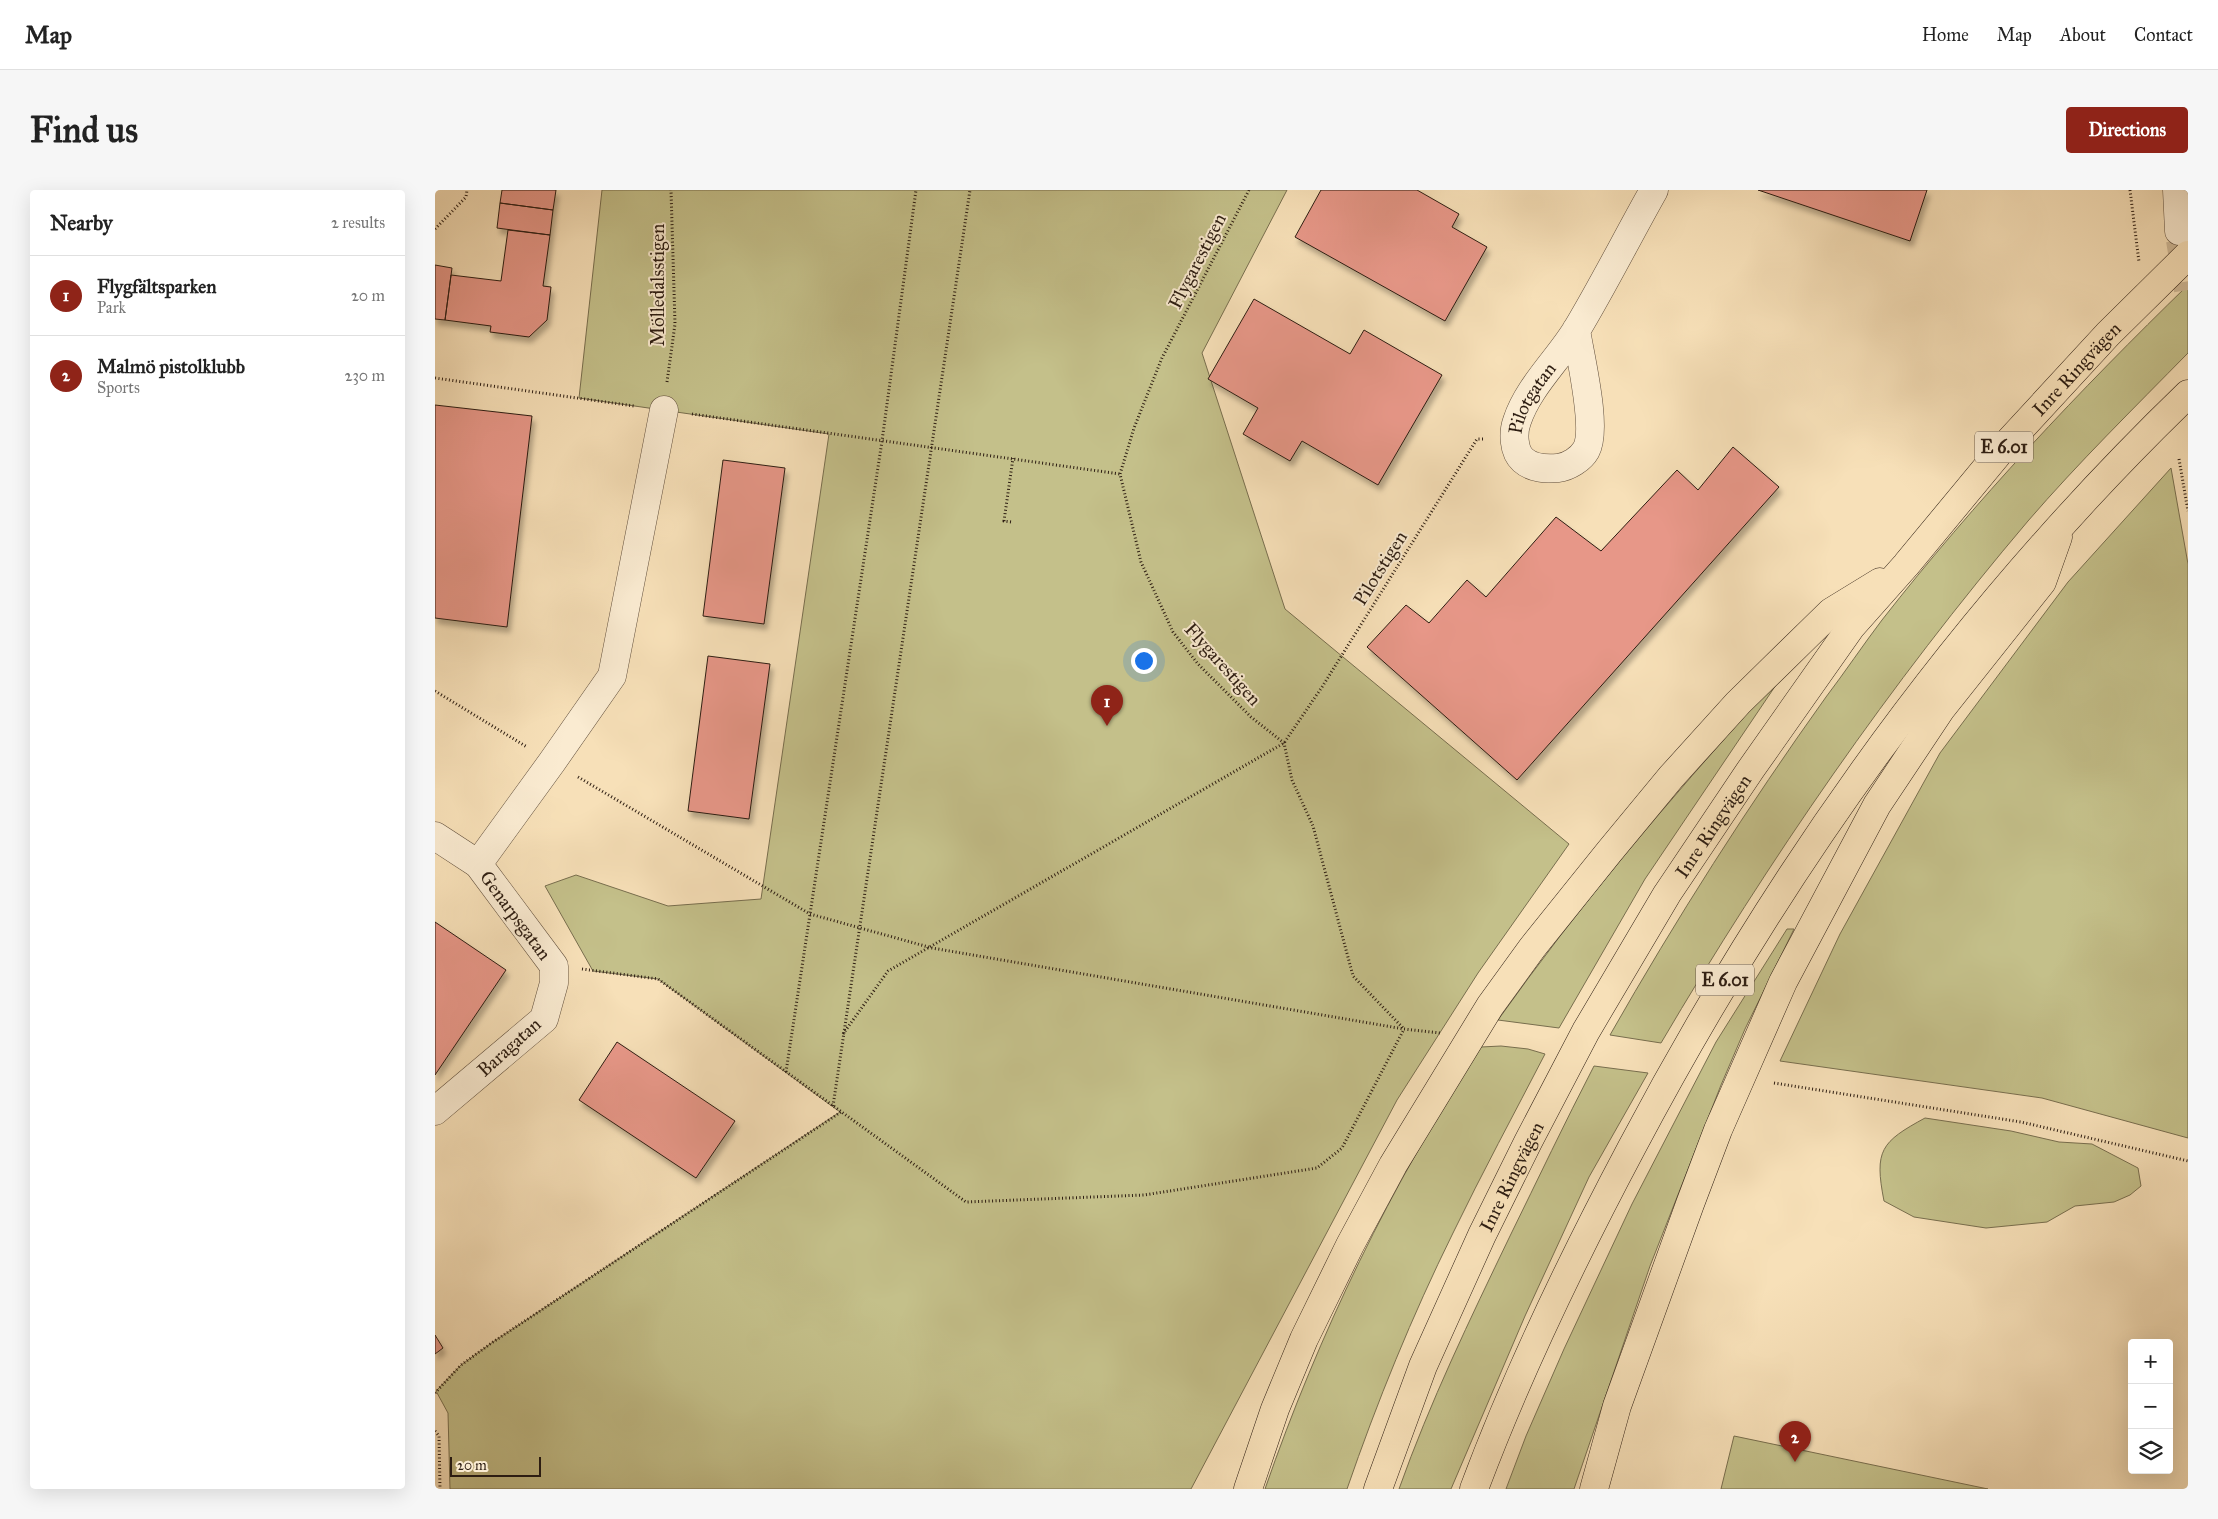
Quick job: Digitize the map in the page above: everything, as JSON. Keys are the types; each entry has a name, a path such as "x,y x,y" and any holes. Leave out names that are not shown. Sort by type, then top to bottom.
{"highway":[{"name":"Inre Ringvägen","path":"1378,1489 1423,1366 1527,1142 1586,1031 1667,894 1751,769 1851,627 1906,565 2002,449 2109,334 2183,243"},
{"name":"E 6.01","path":"1474,1489 1531,1347 1588,1229 1716,994 1803,857 1911,704 1999,596 2062,524 2188,394"},
{"path":"1595,1489 1617,1406 1689,1204 1718,1130 1783,982 1849,855 1904,763 1941,709 2042,582 2062,524"},
{"path":"1248,1489 1275,1409 1304,1338 1350,1245 1393,1165 1490,1006 1532,948 1659,792 1738,703 1831,612 1906,565"},
{"path":"1228,1489 1275,1409"}],"street":[{"name":"Pilotgatan","path":"1576,330 1591,430 1586,450 1572,463 1563,468 1541,469 1523,460 1517,453 1514,431 1517,419 1535,388 1576,330 1654,190"},
{"path":"2177,190 2183,243"},
{"path":"477,864 612,676 664,410"},
{"name":"Genarpsgatan","path":"435,836 477,864 554,966"},
{"name":"Baragatan","path":"435,1111 544,1019 554,983 554,966"}],"path":[{"path":"435,229 466,197 467,190"},
{"name":"Mölledalsstigen","path":"664,410 675,324 671,190"},
{"path":"786,1072 917,190"},
{"path":"833,1106 970,190"},
{"name":"Flygarestigen","path":"1249,190 1162,358 1135,428 1120,474 1141,562 1173,632 1205,671 1251,716 1284,744"},
{"path":"2131,190 2139,265"},
{"path":"435,378 1120,474"},
{"name":"Pilotstigen","path":"1284,744 1327,679 1477,438 1516,442"},
{"path":"1011,522 1004,521 1013,458"},
{"path":"2179,459 2188,510"},
{"path":"435,691 810,914 859,926 932,948 1404,1029 1440,1033"},
{"path":"843,1034 888,971 932,948 1284,744 1292,780 1313,826 1353,976 1404,1029"},
{"path":"554,966 658,979 965,1202 1144,1195 1317,1168 1343,1148 1404,1029"},
{"path":"1774,1083 2021,1122 2188,1161"},
{"path":"435,1393 461,1366 493,1342 841,1112"},
{"path":"435,1431 439,1436 440,1489"}],"shaded area":[{"path":"602,190 1287,190 1202,353 1285,609 1569,844 1478,973 1397,1100 1191,1489 450,1489 448,1413 436,1391 461,1365 840,1112 658,979 593,971 545,886 576,875 668,906 761,899 829,434 579,398"},
{"path":"2188,285 2188,353 2047,499 1927,646 1833,774 1788,840 1702,974 1661,1043 1610,1035 1687,906 1741,821 1797,738 1882,620 1954,532 2029,447"},
{"path":"2171,468 2188,564 2188,1138 2042,1098 1780,1061 1840,934 1940,753 2068,582"},
{"path":"1778,682 1645,879 1559,1028 1498,1020 1560,936 1658,815 1761,698"},
{"path":"1787,929 1794,929 1745,1029 1721,1085 1650,1266 1574,1489 1506,1489 1526,1436 1564,1349 1632,1204 1716,1042"},
{"path":"1501,1046 1528,1049 1545,1054 1475,1188 1423,1296 1370,1424 1347,1489 1265,1489 1286,1431 1333,1317 1387,1206 1448,1099 1481,1047"},
{"path":"1594,1066 1648,1073 1589,1177 1525,1316 1451,1489 1399,1489 1424,1424 1465,1330"},
{"path":"1925,1118 2011,1131 2059,1142 2092,1144 2138,1168 2141,1186 2130,1195 2114,1202 2075,1206 2047,1222 1986,1228 1914,1217 1884,1201 1880,1170 1881,1159 1884,1149 1890,1141 1910,1126"},
{"path":"1734,1436 1988,1489 1721,1489"}],"building":[{"path":"502,190 556,190 553,210 500,203"},
{"path":"1321,190 1417,190 1459,214 1452,227 1487,247 1445,321 1295,237"},
{"path":"1758,190 1927,190 1910,241"},
{"path":"500,203 553,210 550,235 497,228"},
{"path":"508,230 550,235 543,286 551,287 547,320 529,337 490,332 491,326 445,320 451,275 501,281"},
{"path":"435,265 452,268 445,320 435,319"},
{"path":"1254,299 1350,354 1364,330 1442,375 1378,485 1302,441 1290,461 1243,434 1258,408 1208,379"},
{"path":"435,405 532,416 507,627 435,618"},
{"path":"1733,447 1779,487 1517,780 1367,647 1406,605 1429,623 1467,580 1486,597 1556,517 1601,551 1677,470 1698,490"},
{"path":"723,460 785,468 764,624 703,616"},
{"path":"708,656 770,664 749,819 688,811"},
{"path":"435,922 506,970 435,1075"},
{"path":"617,1042 735,1121 696,1178 579,1100"},
{"path":"435,1335 443,1348 435,1354"}],"tunnel":[{"path":"2180,240 2188,290"}],"place":[{"name":"Flygfältsparken","path":"1107,726"},
{"name":"Malmö pistolklubb","path":"1795,1462"}]}
